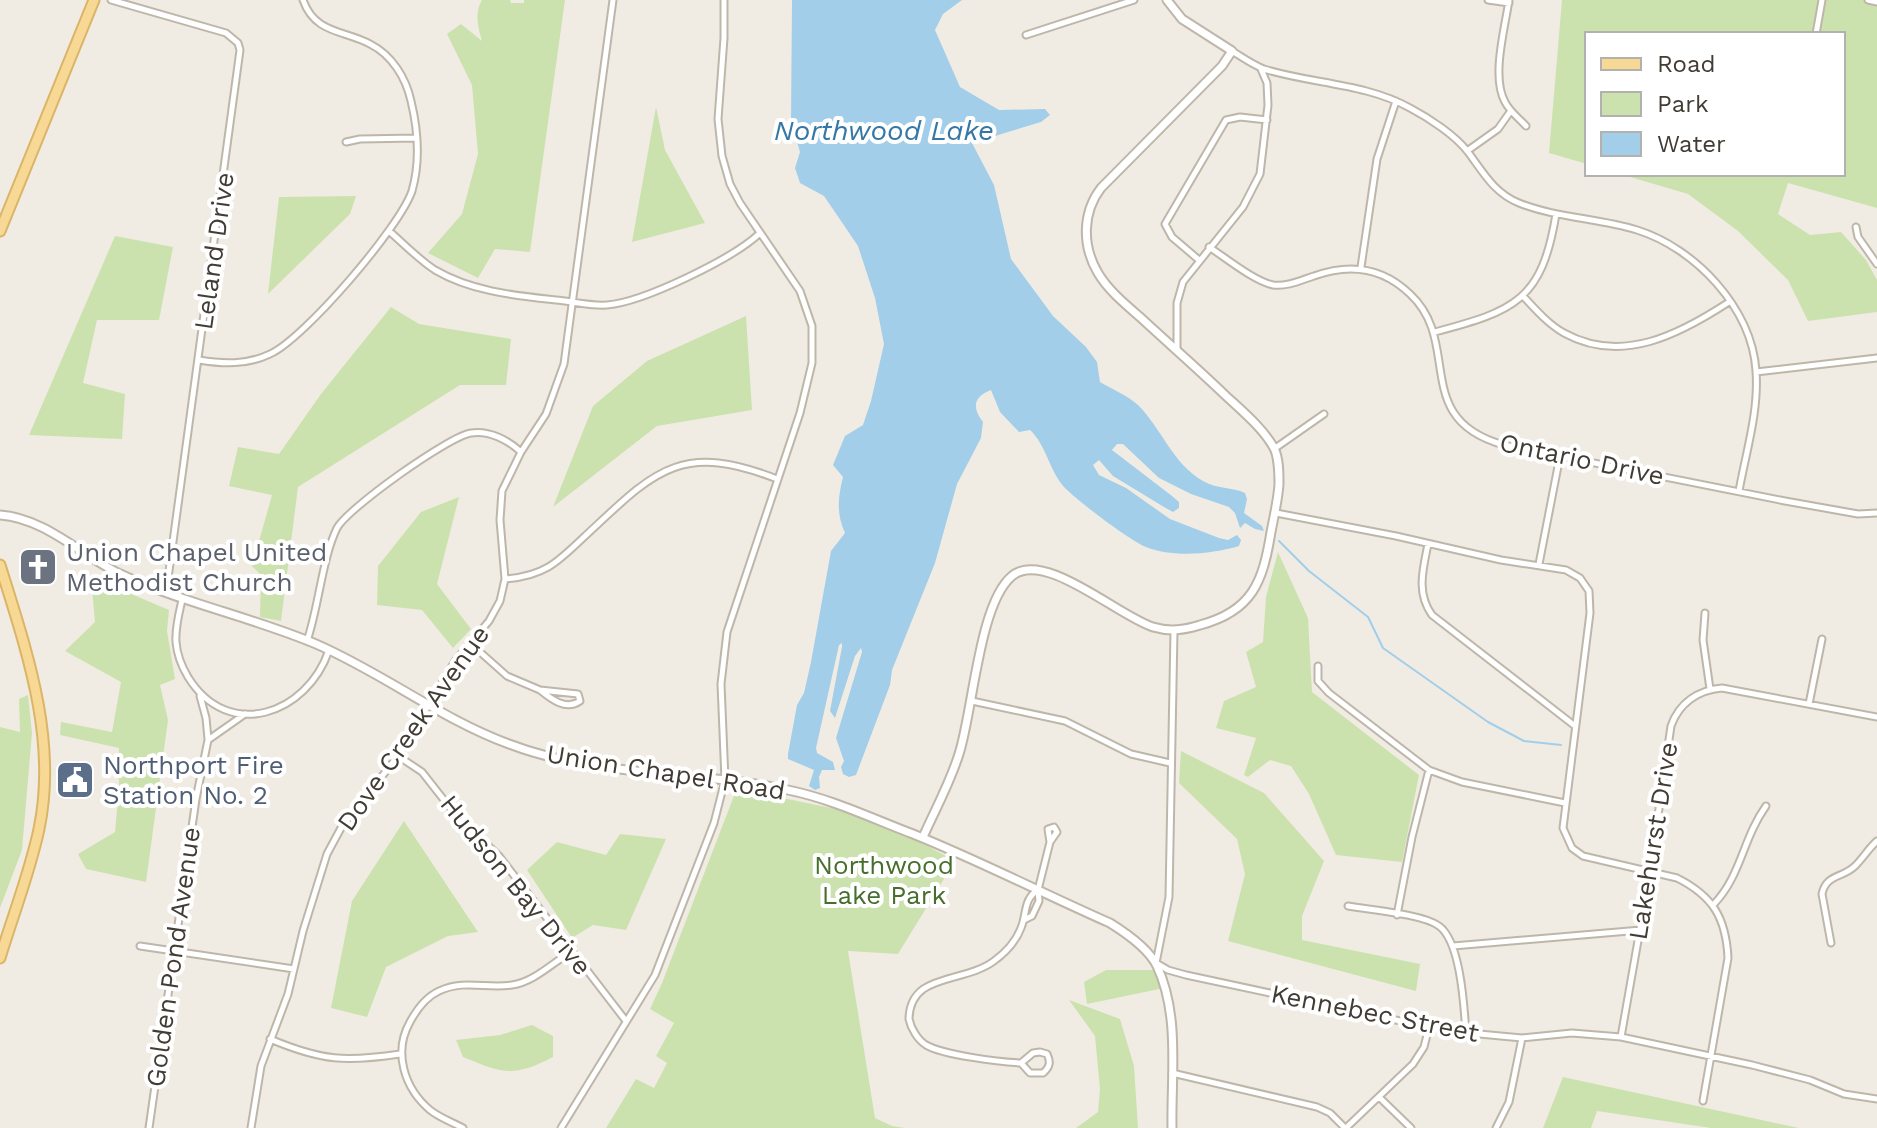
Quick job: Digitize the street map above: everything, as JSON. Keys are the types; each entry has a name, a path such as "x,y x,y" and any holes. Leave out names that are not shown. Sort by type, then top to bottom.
{"main road":[{"path":"0,231 94,0"},
{"path":"0,565 33,677 44,750 44,793 39,829 2,940 0,958"}],"street":[{"name":"Leland Drive","path":"111,0 226,33 238,43 239,65 166,593"},
{"path":"199,360 242,363 271,354 290,342 326,306 389,231 411,193 417,165 416,138 410,97 394,64 372,44 323,27 308,11 303,0"},
{"name":"Dove Creek Avenue","path":"251,1128 261,1066 294,969 327,854 354,809 398,756 455,661 471,644 500,601 505,579 501,498 521,452 546,414 564,364 613,0"},
{"path":"561,1128 648,988 714,823 725,780 721,684 723,654 736,603 806,391 812,363 814,341 800,291 735,194 722,156 718,119 724,0"},
{"path":"1026,35 1134,0"},
{"path":"1167,0 1182,19 1260,68 1375,93 1413,109 1467,151 1482,173 1509,198 1556,214 1619,225 1668,243 1692,259 1714,279 1742,322 1756,372 1754,415 1739,491"},
{"path":"1488,0 1509,2 1499,76 1500,91 1511,111 1526,126"},
{"path":"1816,32 1822,0"},
{"path":"1868,0 1877,2"},
{"path":"923,837 952,773 995,602 1005,582 1023,570 1051,572 1134,619 1174,631 1224,617 1242,605 1263,575 1276,513 1279,481 1274,449 1248,417 1100,277 1089,251 1086,221 1101,188 1222,66 1232,51"},
{"path":"1177,348 1178,295 1183,282 1255,188 1267,120 1267,83 1260,68"},
{"path":"1267,83 1275,71"},
{"path":"1209,247 1272,284 1295,283 1323,272 1361,267 1377,159 1396,101"},
{"path":"1467,151 1498,129 1511,111"},
{"path":"1199,260 1172,237 1165,224 1226,120 1232,117 1267,120"},
{"path":"346,142 416,138"},
{"path":"1435,332 1494,315 1523,296 1543,269 1556,214"},
{"path":"1856,227 1858,237 1877,264"},
{"path":"389,231 423,261 454,280 503,293 603,305 624,302 686,277 734,254 760,233"},
{"name":"Ontario Drive","path":"1361,267 1386,276 1410,294 1425,311 1435,332 1443,388 1455,415 1476,435 1497,443 1843,512 1877,513"},
{"path":"1523,296 1562,332 1590,343 1626,347 1675,334 1729,302"},
{"path":"1756,372 1877,358"},
{"path":"1274,449 1324,414"},
{"path":"307,641 331,544 340,524 361,501 467,433 489,433 521,452"},
{"path":"1539,564 1560,456"},
{"path":"505,579 529,577 550,568 645,483 671,468 715,461 751,468 777,479"},
{"path":"1276,513 1501,560 1539,564 1573,573 1589,591 1565,803 1565,835 1577,853 1590,859 1650,870 1691,885 1714,904 1725,935 1728,958 1703,1101"},
{"name":"Union Chapel Road","path":"0,515 21,519 47,531 117,572 182,600 329,650 389,680 427,705 486,736 541,754 592,765 725,780 818,797 923,837 1110,923 1129,936 1156,963 1166,995 1171,1025 1172,1128"},
{"path":"1428,544 1421,588 1424,603 1432,615 1575,726"},
{"name":"Golden Pond Avenue","path":"149,1128 196,799 208,740 200,696 184,671 177,649 176,627 182,600"},
{"path":"1705,613 1703,640 1710,689 1722,688 1877,717"},
{"path":"1156,963 1168,912 1174,631"},
{"path":"1809,704 1822,639"},
{"path":"471,644 507,676 567,706 574,706 580,701 578,694 570,691 540,690"},
{"path":"200,696 224,709 245,714 268,711 296,699 317,678 329,650"},
{"path":"1318,666 1318,681 1329,693 1429,770 1462,782 1565,803"},
{"name":"Lakehurst Drive","path":"1621,1037 1641,930 1671,726 1677,712 1687,701 1710,689"},
{"path":"972,701 1065,721 1131,754 1170,763"},
{"path":"208,740 245,714"},
{"name":"Hudson Bay Drive","path":"398,756 422,772 455,814 499,856 626,1021"},
{"path":"1397,915 1429,770"},
{"path":"1714,904 1731,884 1743,849 1766,806"},
{"path":"1831,943 1822,894 1824,886 1828,880 1855,867 1877,841"},
{"path":"1021,1063 1033,1053 1040,1052 1047,1054 1050,1061 1049,1068 1037,1074 1030,1073 1021,1063 931,1047 919,1038 909,1019 911,1005 918,992 937,982 966,976 993,962 1009,947 1039,901 1038,890 1050,842"},
{"path":"1348,906 1439,925 1453,946 1466,1033"},
{"path":"1453,946 1641,930"},
{"path":"140,946 294,969"},
{"path":"463,1128 426,1106 405,1075 400,1054 408,1025 424,1001 435,992 463,983 507,986 522,983 571,952"},
{"name":"Kennebec Street","path":"1156,963 1186,975 1466,1033 1522,1038 1572,1033 1621,1037 1810,1080 1844,1094 1877,1099"},
{"path":"1171,1073 1317,1107 1330,1113 1346,1128 1380,1098 1421,1053 1429,1027"},
{"path":"1496,1128 1509,1102 1522,1038"},
{"path":"270,1039 328,1058 365,1059 400,1054"},
{"path":"1380,1098 1411,1128"}],"green space":[{"path":"482,0 524,3 524,0 565,0 530,252 495,249 478,278 428,253 462,214 478,154 472,85 447,34 461,24 482,41 477,15"},
{"path":"1562,0 1877,0 1877,208 1788,183 1778,214 1810,235 1841,232 1866,260 1877,280 1877,312 1808,321 1788,280 1738,231 1688,194 1627,176 1845,176 1845,32 1585,32 1585,163 1549,153"},
{"path":"656,107 665,150 705,223 632,242"},
{"path":"356,196 350,214 268,294 279,197"},
{"path":"115,236 173,247 159,320 97,320 83,383 125,394 122,439 29,435"},
{"path":"391,307 419,324 511,339 506,385 460,385 298,487 281,621 260,617 261,575 252,566 272,495 229,486 238,447 279,454 321,394"},
{"path":"746,316 752,410 657,426 553,507 593,406 647,361"},
{"path":"459,497 437,584 471,629 453,648 422,610 377,605 378,566 421,512"},
{"path":"1278,552 1308,618 1312,692 1419,775 1402,862 1336,855 1309,794 1291,766 1270,760 1248,777 1244,775 1256,738 1216,728 1224,701 1256,687 1246,652 1263,642 1266,597"},
{"path":"91,577 169,610 167,631 175,679 160,685 168,720 146,882 86,869 78,854 115,832 119,787 119,748 60,735 61,722 112,732 121,682 65,651 95,622"},
{"path":"28,695 32,733 22,850 0,908 0,727 20,732 19,699"},
{"path":"1181,751 1264,793 1324,861 1302,916 1302,940 1420,964 1416,991 1228,941 1245,874 1237,839 1179,783"},
{"name":"Northwood Lake Park","path":"735,793 778,797 874,817 955,861 898,954 848,951 875,1118 905,1128 606,1128 636,1079 654,1088 667,1063 656,1056 674,1023 650,1009"},
{"path":"404,821 478,932 448,936 386,967 367,1017 331,1008 352,901"},
{"path":"620,834 666,839 626,930 593,925 572,938 527,870 557,842 606,855"},
{"path":"1106,970 1158,970 1164,988 1087,1004 1084,982"},
{"path":"1069,1000 1120,1019 1134,1066 1138,1128 1076,1128 1098,1112 1100,1089 1095,1036"},
{"path":"532,1025 553,1036 553,1057 528,1068 508,1071 488,1067 463,1057 456,1040 500,1035"},
{"path":"1563,1077 1799,1128 1711,1128 1597,1111 1591,1128 1543,1128"}],"water":[{"name":"Northwood Lake","path":"792,0 962,0 943,14 935,30 960,87 999,110 1045,109 1050,115 1041,122 972,143 994,185 1011,259 1053,316 1086,347 1097,362 1100,382 1138,405 1192,474 1208,484 1245,493 1244,513 1264,531 1245,523 1240,528 1235,513 1229,507 1191,494 1159,478 1123,444 1117,444 1112,450 1179,502 1179,508 1173,512 1164,507 1113,476 1099,460 1093,465 1099,475 1126,488 1170,519 1219,538 1228,540 1237,535 1241,540 1239,546 1205,553 1168,553 1146,547 1104,520 1065,488 1036,436 1030,430 1019,432 1000,412 991,390 985,393 976,403 983,422 981,438 957,484 935,563 892,670 890,685 856,775 849,777 843,774 841,767 844,761 836,738 862,652 861,648 855,656 835,718 830,711 842,643 839,645 816,748 817,753 833,762 835,770 822,770 820,788 815,790 809,786 814,770 788,759 788,754 797,705 804,693 811,662 831,551 845,533 839,505 843,477 833,465 845,436 863,425 884,344 875,298 858,246 824,196 800,183 795,168 800,152 791,121"}],"waterway":[{"path":"1279,541 1309,571 1368,617 1383,648 1488,722 1524,741 1561,745"}],"place":[{"name":"Union Chapel United Methodist Church","path":"38,567"},
{"name":"Northport Fire Station No. 2","path":"75,780"}]}
